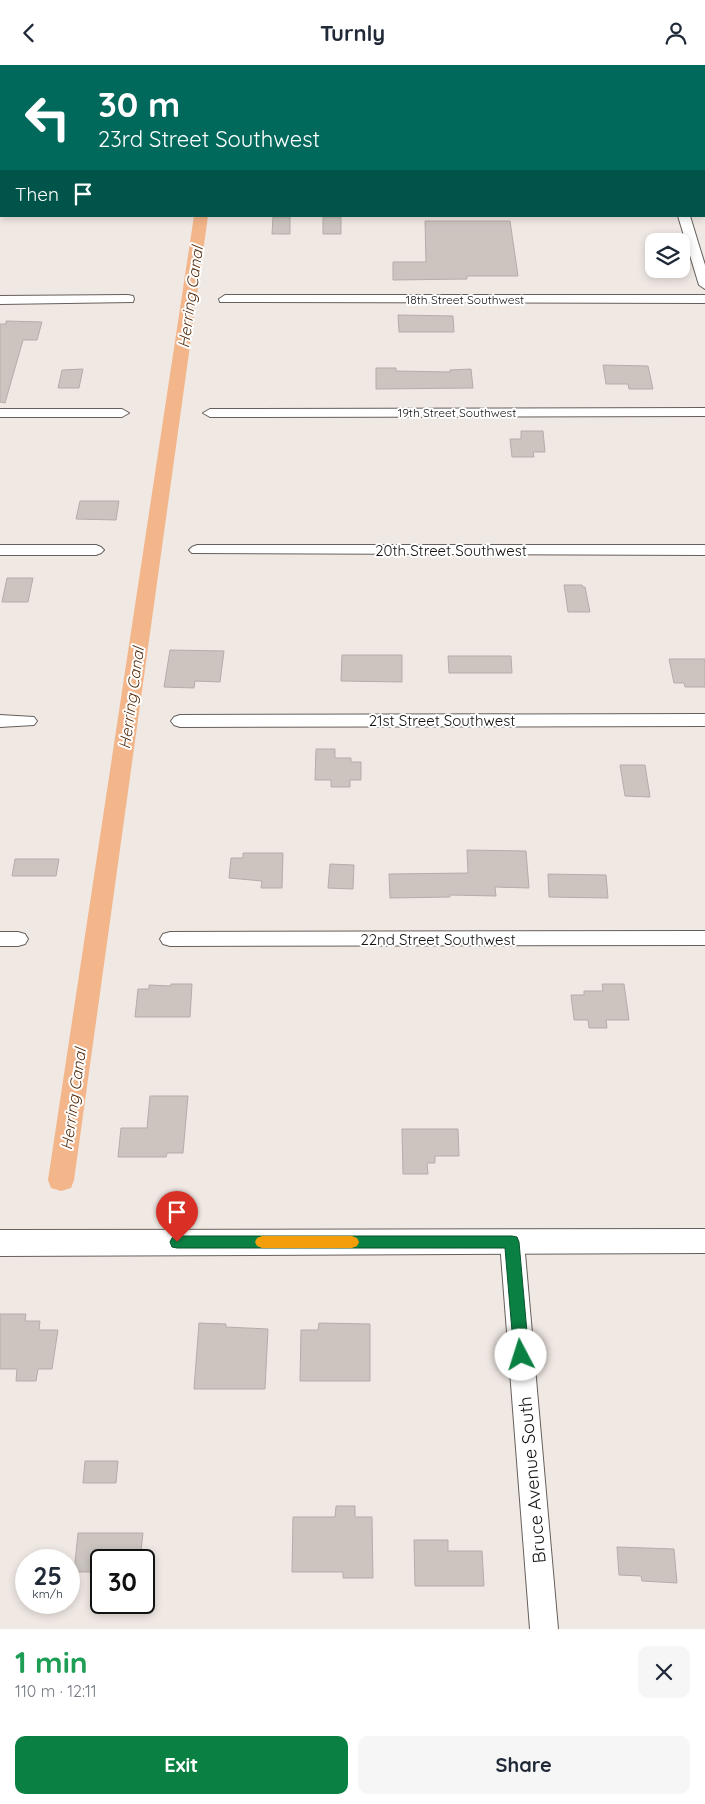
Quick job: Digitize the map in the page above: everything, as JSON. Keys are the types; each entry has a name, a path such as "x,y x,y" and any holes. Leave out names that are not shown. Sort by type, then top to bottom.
{"street":[{"path":"684,217 705,285"},
{"path":"0,300 128,299"},
{"name":"18th Street Southwest","path":"225,299 705,299"},
{"name":"19th Street Southwest","path":"210,413 705,412"},
{"path":"0,413 122,413"},
{"path":"0,550 96,550"},
{"name":"20th Street Southwest","path":"197,550 705,550"},
{"name":"21st Street Southwest","path":"180,721 705,720"},
{"path":"0,721 28,721"},
{"name":"22nd Street Southwest","path":"170,939 705,938"},
{"path":"0,1243 705,1241"},
{"name":"Bruce Avenue South","path":"512,1242 544,1629"}],"building":[{"path":"273,217 290,217 290,234 272,234"},
{"path":"323,217 341,217 341,234 323,234"},
{"path":"425,221 510,221 518,276 467,276 467,279 393,280 393,262 426,262"},
{"path":"398,315 453,316 454,332 399,332"},
{"path":"6,321 42,322 37,340 23,340 5,403 0,402 0,324 6,324"},
{"path":"603,365 648,366 653,389 629,389 628,384 606,384"},
{"path":"376,368 396,368 396,371 450,372 450,370 471,369 473,388 376,389"},
{"path":"83,369 79,388 58,388 62,370"},
{"path":"521,431 543,431 545,452 533,452 534,457 512,457 510,439 521,439"},
{"path":"80,501 119,501 116,520 76,519"},
{"path":"7,578 33,578 28,602 2,602"},
{"path":"564,585 582,585 585,587 590,612 568,612"},
{"path":"170,650 224,651 220,682 195,681 194,688 164,687"},
{"path":"342,655 402,655 402,682 341,681"},
{"path":"448,656 511,656 512,673 449,673"},
{"path":"669,659 705,659 705,687 685,687 684,683 674,683"},
{"path":"316,749 335,749 335,758 351,758 351,762 361,762 361,780 350,780 350,787 331,787 331,780 315,780"},
{"path":"620,765 645,765 650,797 625,796"},
{"path":"467,850 526,851 529,888 495,887 496,896 450,895 450,897 390,898 389,874 468,873"},
{"path":"243,853 283,853 282,888 261,888 262,881 229,878 231,858 243,858"},
{"path":"15,859 59,859 56,876 12,876"},
{"path":"330,864 354,865 353,889 328,888"},
{"path":"548,874 606,875 608,898 549,897"},
{"path":"171,984 192,984 190,1017 135,1017 138,989 149,989 149,985 171,986"},
{"path":"602,984 624,984 629,1020 606,1020 607,1028 589,1028 588,1020 574,1020 571,995 584,995 584,991 603,991"},
{"path":"150,1096 188,1096 183,1153 167,1153 166,1157 118,1157 121,1128 147,1128"},
{"path":"402,1129 458,1129 459,1156 435,1156 435,1163 427,1163 428,1174 403,1174"},
{"path":"0,1314 26,1314 25,1321 40,1321 39,1330 58,1330 52,1369 38,1369 36,1381 16,1381 17,1369 0,1369"},
{"path":"199,1323 226,1324 226,1327 268,1329 265,1389 194,1389"},
{"path":"319,1323 370,1324 370,1381 300,1381 301,1330 318,1330"},
{"path":"85,1461 118,1461 116,1483 83,1483"},
{"path":"336,1506 355,1506 355,1517 372,1517 373,1578 343,1578 343,1572 292,1572 293,1517 335,1517"},
{"path":"78,1533 143,1533 141,1549 90,1549 90,1572 80,1572 80,1549 76,1549"},
{"path":"414,1540 448,1540 448,1551 482,1551 484,1586 415,1586"},
{"path":"617,1547 674,1549 677,1583 642,1581 641,1576 619,1575"}],"waterway":[{"name":"Herring Canal","path":"61,1180 201,217"}],"slow traffic":[{"path":"262,1242 352,1242"}],"route":[{"path":"177,1242 512,1242 521,1355"}]}
